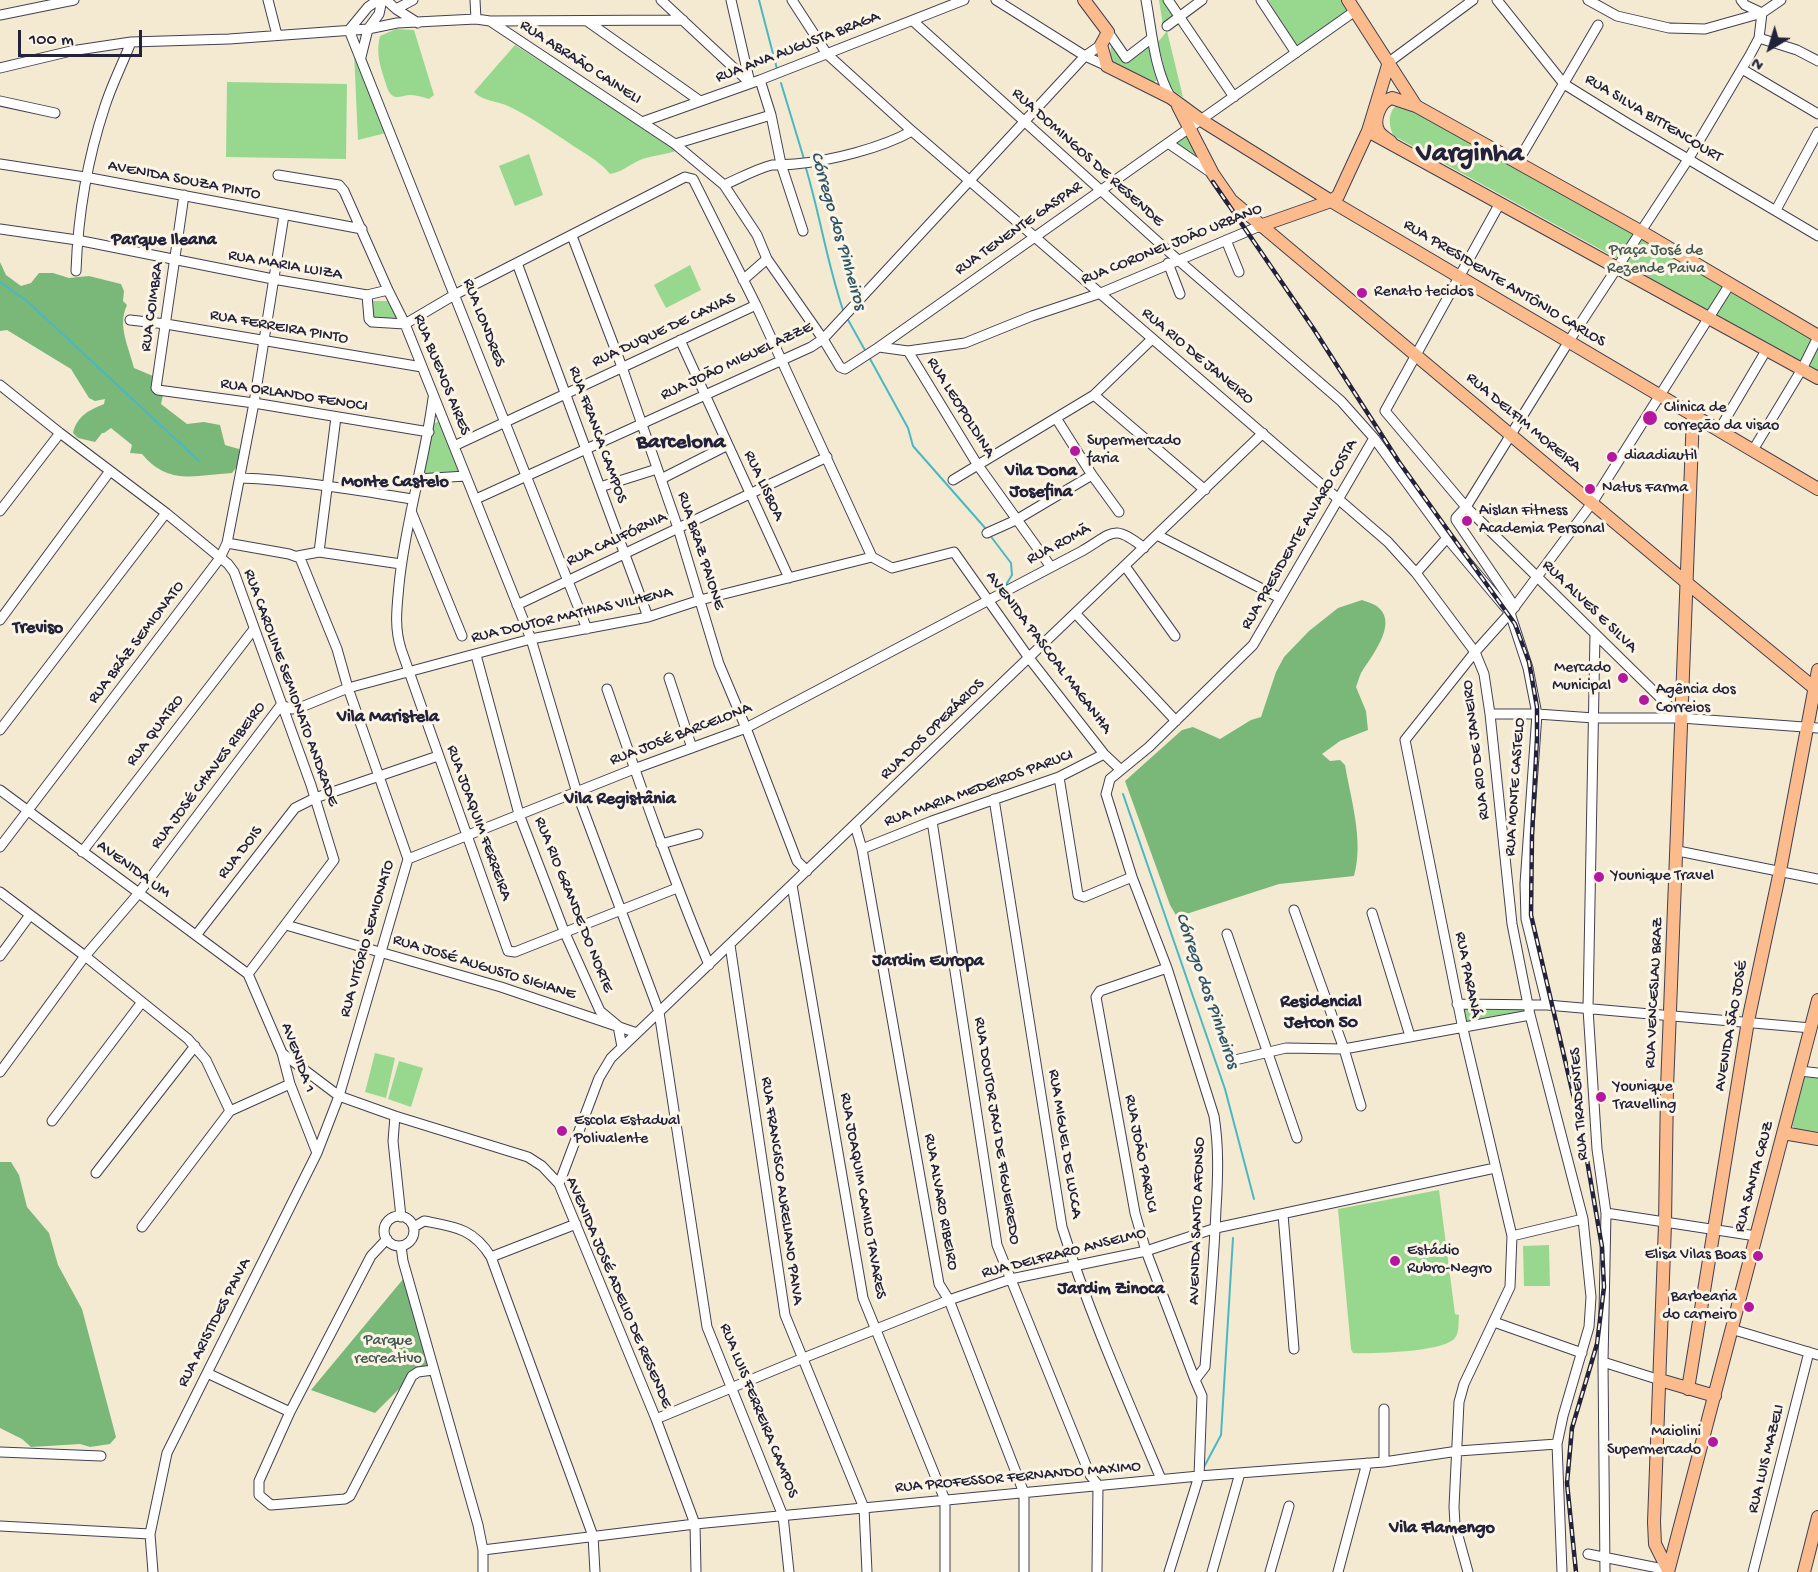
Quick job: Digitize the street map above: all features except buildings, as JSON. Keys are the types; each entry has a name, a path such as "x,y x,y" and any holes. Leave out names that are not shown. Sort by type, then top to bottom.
{"main road":[{"path":"1084,0 1108,32 1101,45 1107,66"},
{"path":"1351,5 1416,106"},
{"path":"1331,201 1338,196 1368,131 1389,62"},
{"name":"RUA PRESIDENTE ANTÔNIO CARLOS","path":"1107,66 1174,100 1201,120 1331,201 1818,489"},
{"path":"1391,142 1377,128 1378,116 1384,103 1392,98 1416,106 1642,232 1818,336"},
{"name":"RUA DELFIM MOREIRA","path":"1174,100 1213,174 1231,200 1686,583 1817,689"},
{"path":"1368,131 1818,378"},
{"name":"RUA CORONEL JOÃO URBANO","path":"1260,226 1331,201"},
{"name":"RUA VENCESLAU BRAZ","path":"1670,1571 1658,1553 1654,1535 1678,851 1680,718 1693,415"},
{"name":"AVENIDA SÃO JOSÉ","path":"1688,1389 1748,1021 1812,726 1818,670"},
{"name":"RUA SANTA CRUZ","path":"1670,1571 1818,1000"},
{"path":"1783,1133 1818,1139"},
{"path":"1660,1380 1715,1396"},
{"path":"1804,1572 1818,1517"}],"street":[{"path":"0,15 74,0"},
{"path":"258,0 268,0 277,35"},
{"path":"382,0 418,22"},
{"path":"361,57 368,29 379,14 382,0"},
{"path":"349,30 368,7 382,0"},
{"path":"396,9 413,0"},
{"path":"475,0 476,19"},
{"path":"661,0 755,81"},
{"path":"731,0 755,81 771,115 787,164 803,231"},
{"name":"RUA RIO DE JANEIRO","path":"792,0 827,54 969,181 1388,542 1416,573 1475,652 1484,674 1490,714 1512,924 1530,1015 1583,1219 1590,1275 1589,1327 1557,1444 1562,1572"},
{"name":"RUA ANA AUGUSTA BRAGA","path":"642,122 827,54 964,0"},
{"path":"996,0 1085,56 1107,66"},
{"path":"1146,0 1152,38 1165,88 1174,100"},
{"path":"1168,0 1234,97"},
{"path":"1167,26 1202,0"},
{"path":"1261,0 1296,53"},
{"path":"1389,62 1473,0"},
{"name":"RUA SILVA BITTENCOURT","path":"1497,0 1564,84 1818,236"},
{"path":"1588,0 1617,16 1669,28 1705,29 1762,13 1781,0"},
{"path":"1741,0 1745,5 1762,13"},
{"name":"RUA TENENTE GASPAR","path":"848,368 1296,53 1351,5"},
{"path":"1512,610 1456,520 1569,341 1689,158 1759,38 1762,13"},
{"name":"RUA ABRAÃO CAINELI","path":"0,68 71,51 131,42 229,39 368,29 397,23 476,19 490,21 675,144 724,185 757,235 767,259 840,367 848,368"},
{"path":"586,20 700,101"},
{"path":"490,21 682,20"},
{"name":"RUA DOMINGOS DE RESENDE","path":"914,21 1101,190 1173,261 1341,401 1374,438"},
{"path":"1517,163 1598,25"},
{"name":"RUA LONDRES","path":"349,30 456,294 587,629"},
{"path":"1108,32 1124,57 1127,58 1152,38"},
{"path":"1759,38 1797,50 1818,61"},
{"path":"76,271 77,240 86,177 105,106 131,42"},
{"name":"RUA JOÃO MIGUEL AZZE","path":"476,499 811,347 823,339 1085,56 1101,45"},
{"path":"1742,69 1818,114"},
{"path":"0,101 55,113"},
{"path":"675,144 771,115"},
{"path":"724,185 761,169 856,153 895,141 912,131"},
{"path":"1776,210 1818,132"},
{"name":"RUA DELFIM MOREIRA","path":"1168,143 1213,174"},
{"name":"AVENIDA SOUZA PINTO","path":"0,164 86,177 362,229"},
{"name":"RUA BUENOS AIRES","path":"278,175 339,185 344,191 405,324 531,639 577,793"},
{"path":"367,296 369,319 372,322 405,324 456,294 685,177 693,179 756,305 872,557"},
{"name":"RUA COIMBRA","path":"156,388 184,195"},
{"path":"1416,354 1500,202"},
{"name":"RUA BRÁZ SEMIONATO","path":"0,847 220,558 227,543 254,403 284,215"},
{"name":"RUA CORONEL JOÃO URBANO","path":"879,347 908,351 965,343 1032,316 1101,293 1260,226"},
{"name":"RUA MARIA LUIZA","path":"0,229 77,240 367,296 388,290"},
{"name":"RUA BRAZ PAIONE","path":"572,236 622,367 678,528 719,664 797,861 807,871"},
{"path":"1226,240 1239,272"},
{"path":"743,280 767,259"},
{"path":"1173,261 1180,294"},
{"name":"RUA FRANCA CAMPOS","path":"517,263 648,617"},
{"name":"RUA PARANÁ","path":"1468,1572 1455,1525 1454,1507 1459,1402 1464,1384 1510,1287 1512,1236 1457,1004 1405,740 1475,652 1512,610 1592,503 1730,284"},
{"name":"RUA DUQUE DE CAXIAS","path":"454,446 756,305"},
{"name":"RUA FERREIRA PINTO","path":"130,320 422,367"},
{"path":"1753,450 1802,369 1818,336"},
{"path":"952,480 1094,395 1152,339"},
{"name":"RUA LISBOA","path":"680,340 789,578"},
{"path":"1719,430 1767,349"},
{"name":"RUA LEOPOLDINA","path":"908,351 977,464 1051,567"},
{"name":"RUA ALVES E SILVA","path":"1416,354 1385,408 1388,415 1466,507 1680,718"},
{"name":"RUA CAROLINE SEMIONATO ANDRADE","path":"0,385 166,513 228,564 234,572 315,798 334,860 248,974"},
{"name":"RUA ORLANDO FENOCI","path":"156,388 160,392 254,403 429,432"},
{"path":"1094,395 1205,490"},
{"name":"RUA JOAQUIM FERREIRA","path":"434,397 429,432 412,500 401,564 395,625 397,637 508,951 515,952 564,932"},
{"path":"320,552 336,417"},
{"path":"1056,418 1092,475 1119,512"},
{"path":"0,511 60,433"},
{"name":"RUA DOS OPERÁRIOS","path":"622,1047 1263,433"},
{"name":"RUA PRESIDENTE ALVARO COSTA","path":"1121,770 1149,747 1253,645 1374,438"},
{"name":"RUA MONTE CASTELO","path":"1374,438 1447,538 1512,610 1528,668 1537,714 1525,884 1526,919 1547,1005"},
{"path":"600,487 659,474 728,445"},
{"name":"RUA CALIFÓRNIA","path":"517,605 827,457"},
{"path":"0,620 110,471"},
{"path":"987,533 1016,520 1092,475"},
{"path":"417,479 466,476"},
{"path":"240,478 328,485 412,500"},
{"path":"410,510 462,636"},
{"path":"0,730 166,513"},
{"name":"RUA ROMÃ","path":"988,599 1112,533 1128,535 1144,548"},
{"path":"1157,535 1280,598"},
{"path":"1416,573 1447,538"},
{"path":"227,543 298,556 320,552 401,564"},
{"name":"AVENIDA PASCOAL MAGANHA","path":"872,557 892,568 954,552 1029,658 1104,754 1121,770"},
{"name":"RUA VITÓRIO SEMIONATO","path":"298,556 337,649 348,688 408,859 339,1096"},
{"name":"RUA DOUTOR MATHIAS VILHENA","path":"281,705 292,709 299,708 348,688 409,671 531,639 648,617 700,600 872,557"},
{"path":"1125,566 1175,636"},
{"name":"RUA JOSÉ BARCELONA","path":"408,859 633,769 746,728 988,599"},
{"path":"1076,614 1176,721"},
{"name":"RUA QUATRO","path":"82,852 254,629"},
{"name":"RUA TIRADENTES","path":"1595,634 1588,1009 1597,1149 1605,1214 1605,1572"},
{"name":"RUA RIO GRANDE DO NORTE","path":"476,655 519,814 564,932 600,1011 618,1026"},
{"path":"669,678 692,748"},
{"path":"607,689 633,769 708,965"},
{"name":"RUA JOSÉ CHAVES RIBEIRO","path":"0,1072 85,956 138,894 281,705"},
{"path":"1490,714 1537,714 1594,718 1680,718 1812,726"},
{"name":"RUA MARIA MEDEIROS PARUCI","path":"862,849 1059,777 1104,754"},
{"name":"RUA DOIS","path":"196,934 296,808 315,798 438,756"},
{"name":"AVENIDA SANTO AFONSO","path":"1121,770 1110,779 1106,794 1132,877 1167,968 1215,1116 1219,1152 1216,1228 1205,1366 1196,1380"},
{"path":"1059,777 1078,895 1084,897 1132,877"},
{"name":"AVENIDA UM","path":"0,790 248,974"},
{"name":"RUA LUIS FERREIRA CAMPOS","path":"577,793 659,1012 707,1327 783,1516 789,1572"},
{"name":"RUA MIGUEL DE LUCCA","path":"994,799 1062,1227 1075,1267 1161,1479"},
{"name":"RUA DOUTOR JACI DE FIGUEIREDO","path":"932,822 997,1245 1090,1475 1098,1485 1097,1572"},
{"name":"RUA ALVARO RIBEIRO","path":"855,825 862,849 939,1284 949,1300 1024,1492 1024,1572"},
{"path":"662,844 698,834"},
{"path":"1678,851 1818,879"},
{"name":"RUA JOAQUIM CAMILO TAVARES","path":"792,885 863,1299 945,1500 945,1572"},
{"path":"564,932 677,888"},
{"path":"0,892 85,956 195,1046 206,1060 230,1111"},
{"path":"1294,910 1344,1049 1361,1106"},
{"path":"1372,913 1410,1036"},
{"path":"0,956 30,915"},
{"name":"RUA JOSÉ AUGUSTO SIGIANE","path":"286,925 501,987 637,1033"},
{"path":"1227,934 1297,1138"},
{"name":"RUA FRANCISCO AURELIANO PAIVA","path":"730,945 785,1315 801,1359 864,1508 867,1572"},
{"name":"RUA JOÃO PARUCI","path":"1167,968 1100,991 1096,997 1135,1214 1146,1251 1196,1380"},
{"name":"AVENIDA 1","path":"248,974 282,1053 290,1084 317,1153"},
{"path":"52,1121 142,1002"},
{"path":"1457,1004 1547,1005 1811,1028"},
{"path":"1235,1060 1286,1048 1344,1049 1387,1043 1410,1036 1463,1029 1530,1015"},
{"path":"559,1184 599,1078 611,1058 622,1047 618,1026"},
{"path":"96,1173 195,1046"},
{"name":"AVENIDA JOSÉ ADELIO DE RESENDE","path":"282,1053 339,1096 395,1116 528,1156 542,1166 559,1184 656,1419 695,1524 696,1572"},
{"path":"1800,1071 1818,1073"},
{"path":"142,1227 230,1111 290,1084"},
{"name":"RUA ARISTIDES PAIVA","path":"153,1572 150,1534 167,1453 317,1153 339,1096"},
{"path":"395,1116 393,1142 400,1217"},
{"name":"RUA DELFRARO ANSELMO","path":"656,1419 732,1386 949,1300 1011,1279 1146,1251 1216,1228 1495,1168"},
{"path":"1283,1214 1294,1350"},
{"path":"1605,1214 1756,1236"},
{"path":"400,1217 409,1220 414,1227 412,1239 401,1246 393,1245 387,1239 385,1232 387,1224 393,1218 400,1217"},
{"path":"1512,1236 1583,1219"},
{"path":"414,1227 424,1221 467,1232 483,1243 491,1257 593,1536 595,1572"},
{"path":"491,1257 576,1224"},
{"path":"387,1239 370,1256 290,1412 259,1481 259,1495 271,1505 345,1499 353,1491 412,1376 418,1372 433,1370"},
{"path":"401,1246 403,1261 433,1370 478,1525 483,1550 483,1572"},
{"path":"1590,1275 1606,1277"},
{"path":"1494,1322 1582,1353"},
{"path":"1731,1329 1814,1354"},
{"name":"RUA LUIS MAZELI","path":"1753,1572 1814,1354"},
{"path":"1604,1362 1660,1380"},
{"path":"207,1373 290,1412"},
{"path":"1169,1572 1199,1476 1202,1396 1196,1380"},
{"path":"1384,1409 1384,1462"},
{"name":"RUA PROFESSOR FERNANDO MAXIMO","path":"483,1550 695,1524 1161,1479 1384,1462 1458,1451 1557,1444"},
{"path":"0,1452 101,1456"},
{"path":"1338,1572 1367,1463"},
{"path":"1212,1572 1240,1473"},
{"path":"1270,1572 1289,1506"},
{"path":"0,1526 150,1534"},
{"path":"1587,1554 1670,1571"}],"green space":[{"path":"1159,0 1165,0 1177,16 1163,26"},
{"path":"1268,0 1347,0 1352,8 1297,46"},
{"path":"396,29 414,30 434,95 429,99 411,95 395,97 388,90 378,50 380,36"},
{"path":"1167,31 1183,97 1169,88 1158,42"},
{"path":"1111,44 1126,64 1149,45 1158,80 1151,83 1110,62"},
{"path":"515,45 678,150 640,160 610,174 596,161 532,119 508,106 477,95 474,92"},
{"path":"364,52 394,131 358,140 354,53"},
{"path":"227,82 347,84 346,159 226,157"},
{"path":"1403,103 1636,235 1618,259 1394,136 1390,126 1390,116 1394,107"},
{"path":"1187,135 1204,171 1175,144"},
{"path":"529,154 543,195 515,206 499,166"},
{"name":"Praça José de Rezende Paiva","path":"1643,236 1727,284 1712,309 1704,310 1631,269 1625,262"},
{"path":"0,262 6,275 21,286 31,283 39,273 53,273 69,278 89,276 121,284 124,291 123,301 127,305 123,321 124,329 134,368 153,376 157,394 163,395 161,404 187,424 204,422 220,425 225,445 239,449 239,462 232,473 183,476 162,471 142,454 130,453 132,445 111,428 102,433 95,442 78,438 73,433 77,422 89,411 104,404 105,399 95,401 89,398 71,369 7,330 0,331"},
{"path":"690,265 701,290 666,308 654,285"},
{"name":"Praça José de Rezende Paiva","path":"1733,287 1818,338 1818,372 1716,316"},
{"path":"371,301 392,301 402,322 374,319"},
{"path":"439,421 461,474 422,478 433,424"},
{"path":"1362,600 1379,608 1384,615 1385,623 1384,632 1376,650 1361,673 1356,687 1366,711 1368,730 1340,741 1322,754 1330,761 1340,760 1345,765 1357,835 1357,863 1354,876 1279,884 1177,917 1170,905 1125,781 1182,730 1193,727 1220,739 1251,720 1261,717 1276,672 1284,657 1309,631 1338,608"},
{"path":"1461,1006 1526,1007 1528,1013 1464,1026"},
{"path":"375,1053 395,1058 386,1098 365,1092"},
{"path":"399,1061 423,1068 411,1107 388,1099"},
{"path":"1807,1075 1818,1076 1818,1134 1802,1134 1791,1125 1801,1080"},
{"path":"0,1162 11,1162 19,1175 27,1207 49,1233 58,1265 82,1309 116,1437 110,1444 90,1447 80,1444 31,1447 22,1439 0,1428"},
{"name":"Estádio Rubro-Negro","path":"1439,1190 1455,1314 1459,1315 1457,1335 1448,1343 1423,1349 1353,1353 1338,1209"},
{"path":"1549,1245 1550,1286 1524,1286 1523,1246"},
{"name":"Parque recreativo","path":"404,1278 429,1367 414,1374 375,1413 311,1390"}],"waterway":[{"name":"Córrego dos Pinheiros","path":"759,0 777,69"},
{"name":"Córrego dos Pinheiros","path":"781,83 804,159"},
{"name":"Córrego dos Pinheiros","path":"805,165 844,313"},
{"path":"0,282 27,301 199,461"},
{"name":"Córrego dos Pinheiros","path":"847,318 866,352"},
{"name":"Córrego dos Pinheiros","path":"869,357 908,428 913,446 986,529"},
{"name":"Córrego dos Pinheiros","path":"989,534 1011,563 1012,575 1004,588"},
{"name":"Córrego dos Pinheiros","path":"1123,794 1225,1089 1254,1199"},
{"name":"Córrego dos Pinheiros","path":"1204,1467 1221,1435 1233,1238"}],"railway":[{"path":"1213,182 1313,328 1399,462 1515,624 1529,662 1537,707 1531,915 1583,1137 1602,1247 1604,1287 1597,1344 1572,1428 1567,1483 1576,1572"}],"place":[{"name":"Renato tecidos","path":"1362,293"},
{"name":"Clinica de correção da visao","path":"1650,418"},
{"name":"Supermercado faria","path":"1075,451"},
{"name":"diaadiautil","path":"1612,457"},
{"name":"Natus Farma","path":"1590,489"},
{"name":"Aislan Fitness Academia Personal","path":"1467,521"},
{"name":"Mercado Municipal","path":"1623,678"},
{"name":"Agência dos Correios","path":"1644,700"},
{"name":"Younique Travel","path":"1599,877"},
{"name":"Younique Travelling","path":"1601,1097"},
{"name":"Escola Estadual Polivalente","path":"562,1131"},
{"name":"Elisa Vilas Boas","path":"1758,1256"},
{"name":"Estádio Rubro-Negro","path":"1395,1261"},
{"name":"Barbearia do carneiro","path":"1749,1307"},
{"name":"Maiolini Supermercado","path":"1713,1442"}],"district":[{"name":"Varginha","path":"1470,156"},
{"name":"Parque Ileana","path":"164,241"},
{"name":"Barcelona","path":"681,444"},
{"name":"Vila Dona Josefina","path":"1041,482"},
{"name":"Monte Castelo","path":"395,483"},
{"name":"Treviso","path":"38,629"},
{"name":"Vila Maristela","path":"388,718"},
{"name":"Vila Registânia","path":"620,800"},
{"name":"Jardim Europa","path":"928,962"},
{"name":"Residencial Jetcon 50","path":"1321,1013"},
{"name":"Jardim Zinoca","path":"1111,1290"},
{"name":"Vila Flamengo","path":"1442,1529"}]}
